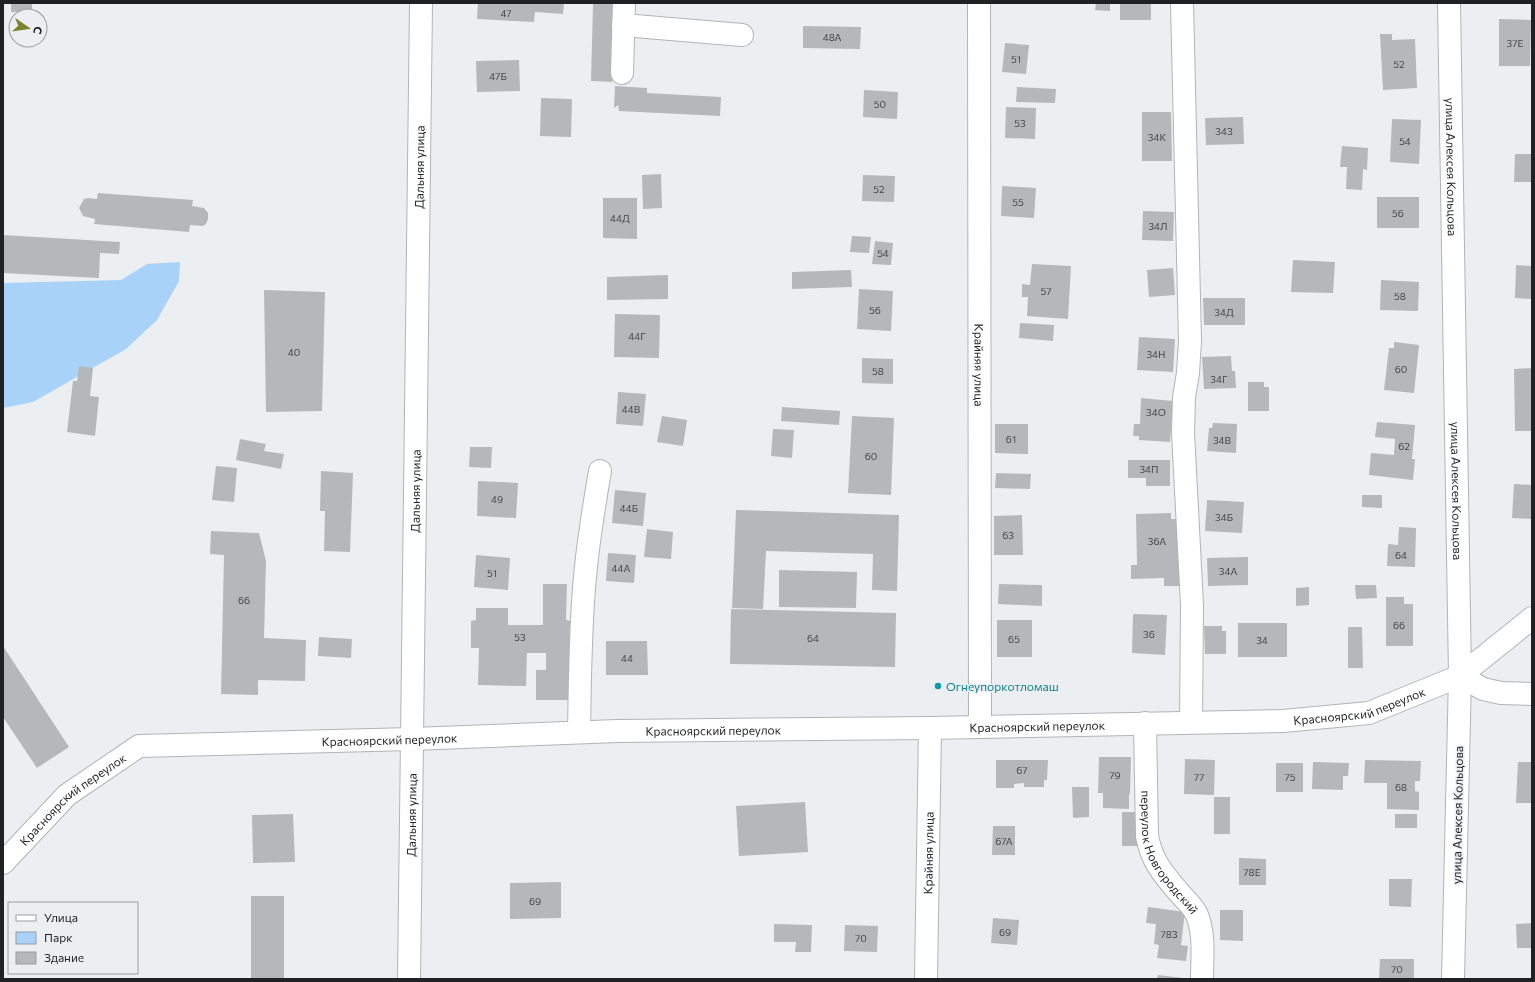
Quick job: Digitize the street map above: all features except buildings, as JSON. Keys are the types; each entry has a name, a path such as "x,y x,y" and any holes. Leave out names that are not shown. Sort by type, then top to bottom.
{"main road":[{"name":"Дальняя улица","path":"409,979 421,3"},
{"path":"622,72 624,3"},
{"name":"Крайняя улица","path":"979,3 980,727"},
{"path":"1182,3 1190,341 1188,374 1184,397 1183,433 1192,605 1191,722"},
{"name":"улица Алексея Кольцова","path":"1450,3 1460,676 1453,979"},
{"path":"623,25 742,35"},
{"path":"579,732 581,643 585,578 589,539 600,471"},
{"name":"Красноярский переулок","path":"3,862 67,795 139,746 412,739 617,731 930,728 1283,721 1369,713 1460,676 1532,618"},
{"path":"1460,676 1483,689 1501,694 1532,694"},
{"name":"переулок Новгородский","path":"1145,723 1147,836 1149,850 1160,871 1192,906 1197,914 1202,936 1202,979"},
{"name":"Крайняя улица","path":"926,979 930,728"}],"green space":[{"path":"180,262 179,281 157,320 126,349 33,402 3,408 3,283 121,280 147,264"}],"place":[{"name":"Огнеупоркотломаш","path":"938,686"}]}
